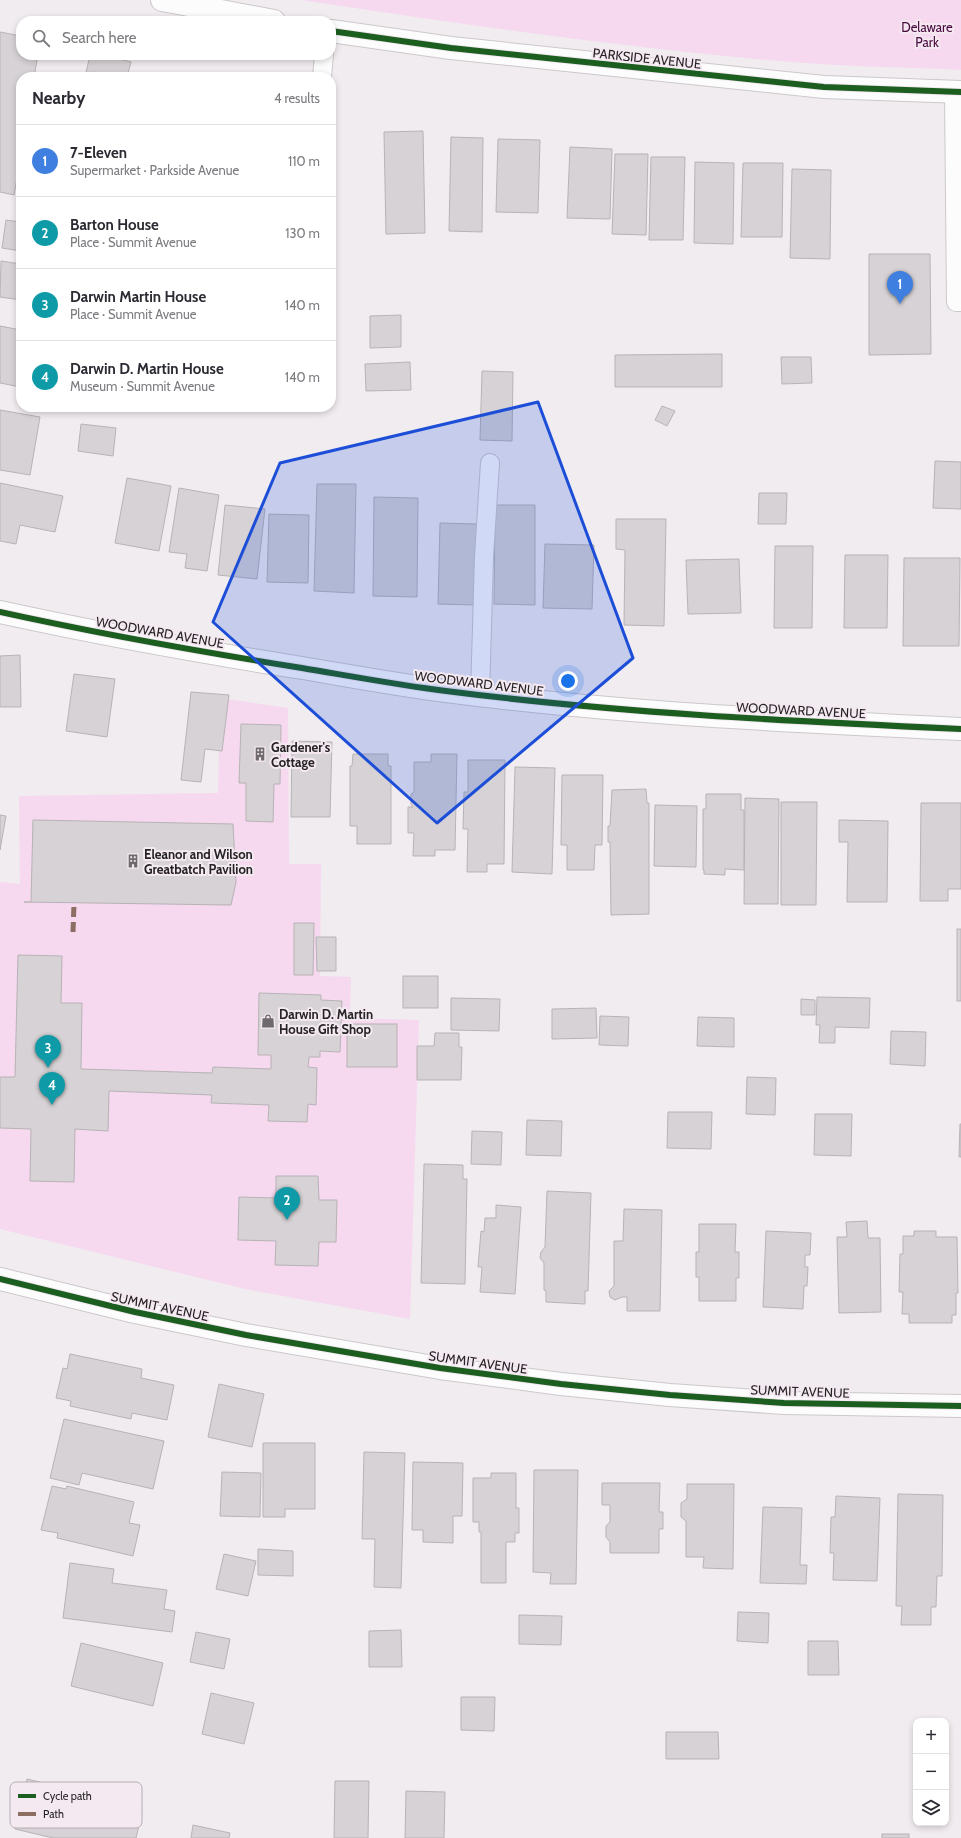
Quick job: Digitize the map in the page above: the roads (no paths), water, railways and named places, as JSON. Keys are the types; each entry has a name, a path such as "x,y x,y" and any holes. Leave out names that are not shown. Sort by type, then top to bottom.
{"street":[{"path":"162,0 247,16"},
{"name":"PARKSIDE AVENUE","path":"336,32 451,48 824,87 957,92"},
{"name":"WOODWARD AVENUE","path":"0,612 188,650 436,690 572,705 772,720 961,729"},
{"name":"SUMMIT AVENUE","path":"0,1280 135,1312 246,1335 440,1368 560,1384 754,1401 859,1405 961,1406"}],"lane":[{"path":"322,72 324,60"},
{"path":"957,92 956,302 961,302"},
{"path":"480,695 484,557 490,462"}],"place":[{"name":"7-Eleven","path":"900,304"},
{"name":"Gardener's Cottage","path":"260,754"},
{"name":"Eleanor and Wilson Greatbatch Pavilion","path":"133,861"},
{"name":"Darwin D. Martin House Gift Shop","path":"268,1021"},
{"name":"Darwin Martin House","path":"48,1068"},
{"name":"Darwin D. Martin House","path":"52,1105"},
{"name":"Barton House","path":"287,1220"}],"park label":[{"name":"Delaware Park","path":"927,34"}]}
